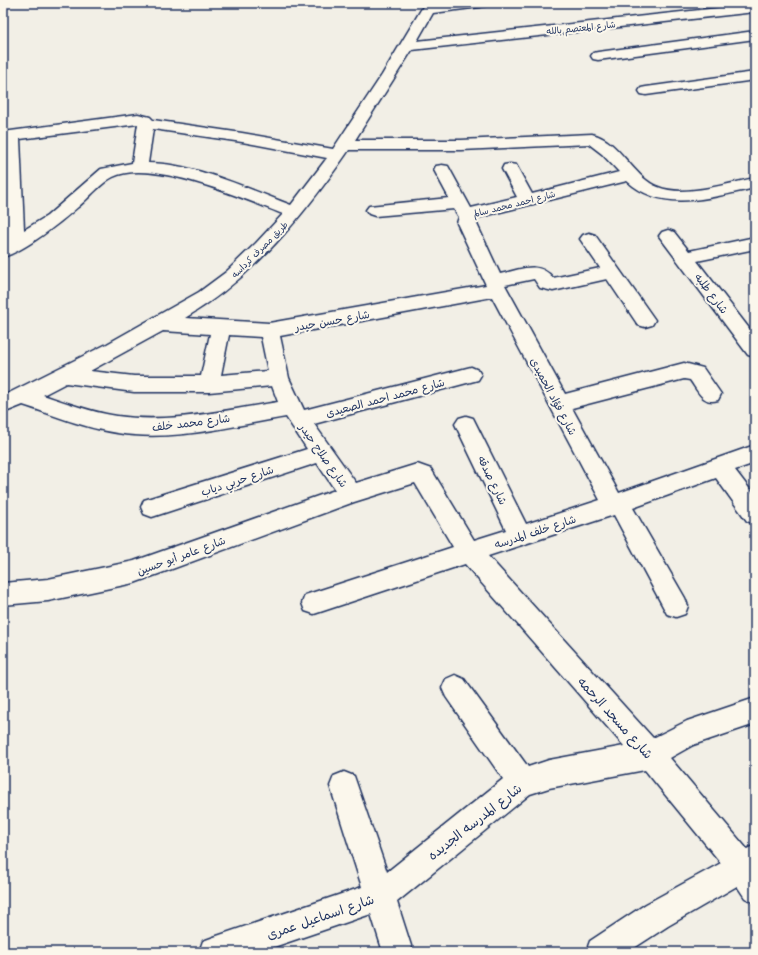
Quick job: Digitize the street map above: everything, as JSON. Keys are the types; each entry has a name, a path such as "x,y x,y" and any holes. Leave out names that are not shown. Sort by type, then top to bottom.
{"street":[{"path":"431,6 480,3"},
{"name":"طريق مصرف كرداسه","path":"3,406 160,324 231,277 280,230 320,180 407,46 431,6"},
{"name":"شارع المعتصم بالله","path":"407,46 755,8"},
{"path":"598,56 755,35"},
{"path":"646,91 755,76"},
{"path":"10,247 7,136 138,119 145,120 146,124 140,168"},
{"path":"146,124 340,150 592,139 608,149 630,175 651,191 680,195 755,183"},
{"path":"10,247 53,220 107,173 115,170 140,168 172,170 189,174 294,212"},
{"path":"510,169 527,200"},
{"path":"374,210 463,210 442,170"},
{"name":"شارع احمد محمد سالم","path":"496,284 466,223 463,210 474,212 630,175"},
{"name":"شارع طلبه","path":"668,236 755,350"},
{"path":"589,239 645,320"},
{"path":"685,258 752,247"},
{"name":"شارع حسن حيدر","path":"160,324 269,330 299,326 492,290 496,284 535,273 541,275 547,283 553,285 612,272"},
{"name":"شارع فؤاد الحميدى","path":"496,284 558,404 676,606"},
{"path":"208,384 221,328"},
{"name":"شارع صلاح حيدر","path":"269,330 279,378 295,414 347,489 354,492 361,492 417,473 423,476 469,552"},
{"path":"558,404 684,371 696,374 711,394"},
{"path":"63,375 134,384 208,384 279,378"},
{"name":"شارع محمد احمد الصعيدى","path":"295,414 471,375"},
{"name":"شارع محمد خلف","path":"22,396 103,421 129,426 157,427 295,414"},
{"name":"شارع صدقه","path":"466,424 520,536"},
{"name":"شارع حربي دياب","path":"152,507 322,453"},
{"name":"شارع خلف المدرسه","path":"314,603 616,504 721,468 755,454"},
{"path":"721,468 755,514"},
{"name":"شارع عامر أبو حسين","path":"3,594 48,590 134,572 354,492"},
{"name":"شارع مسجد الرحمه","path":"469,552 751,871"},
{"path":"455,688 522,782"},
{"path":"650,755 687,734 755,711"},
{"name":"شارع المدرسه الجديده","path":"380,896 522,782 549,774 650,755"},
{"path":"344,786 398,952"},
{"path":"601,952 657,915 751,871"},
{"name":"شارع اسماعيل عمرى","path":"214,952 380,896"}]}
